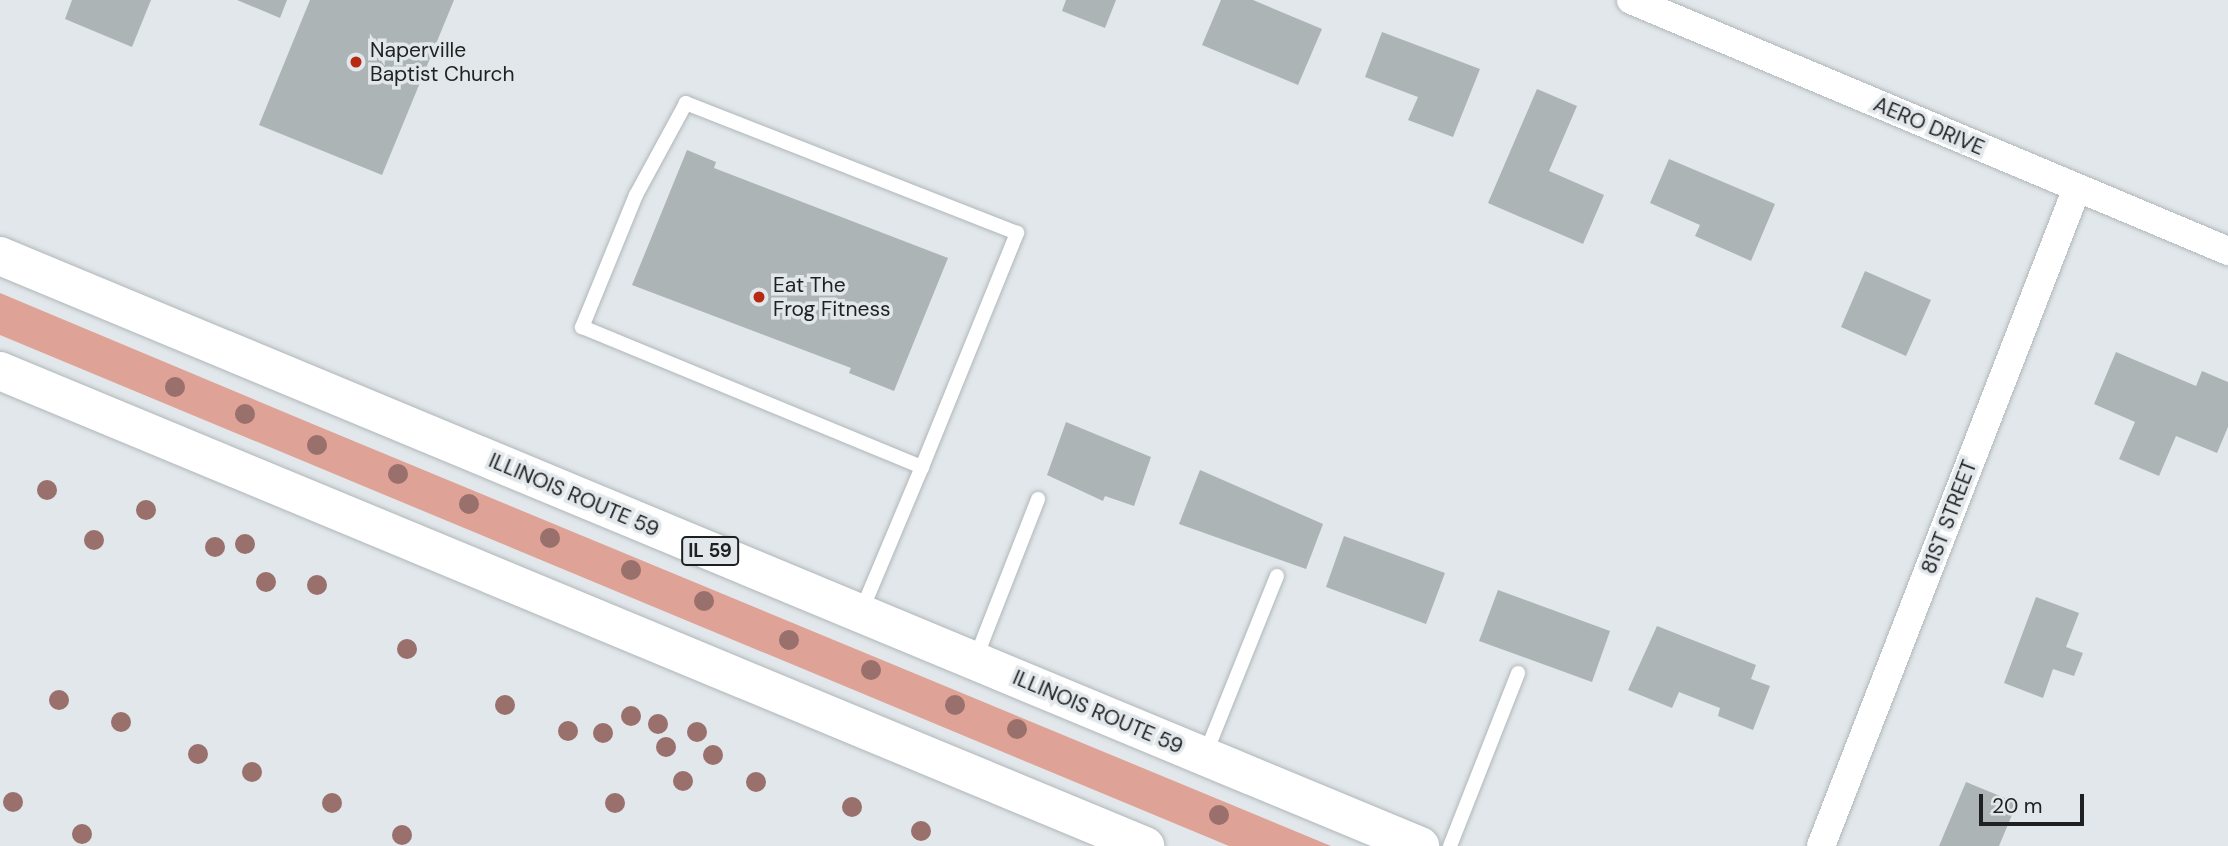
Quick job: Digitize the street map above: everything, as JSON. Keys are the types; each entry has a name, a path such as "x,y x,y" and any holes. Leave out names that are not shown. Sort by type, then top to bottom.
{"main road":[{"name":"ILLINOIS ROUTE 59","path":"0,257 1420,846"},
{"path":"0,371 1145,846"}],"street":[{"name":"AERO DRIVE","path":"1631,0 2228,251"},
{"name":"81ST STREET","path":"1821,846 2077,188"}],"lane":[{"path":"861,614 922,467 1017,233 686,103 636,195 582,327 922,467"},
{"path":"975,661 1038,499"},
{"path":"1205,757 1277,576"},
{"path":"1450,846 1517,673"}],"shaded area":[{"path":"0,293 1331,846 1229,846 0,335"}],"building":[{"path":"72,0 151,0 132,47 65,19"},
{"path":"237,0 287,0 280,18"},
{"name":"Naperville Baptist Church","path":"310,0 454,0 382,175 259,125"},
{"path":"1066,0 1116,0 1105,28 1062,11"},
{"path":"1221,0 1253,0 1322,29 1298,85 1202,45"},
{"path":"1382,32 1480,69 1453,137 1408,120 1418,97 1365,77"},
{"path":"1537,89 1577,106 1549,171 1604,195 1583,244 1488,203"},
{"path":"687,150 716,162 714,168 948,258 894,391 849,373 851,368 632,285"},
{"path":"1669,159 1775,204 1751,261 1695,236 1700,225 1650,203"},
{"path":"1865,271 1931,300 1906,356 1841,327"},
{"path":"2116,352 2196,386 2202,371 2228,382 2228,427 2217,453 2176,436 2159,476 2119,459 2135,422 2094,404"},
{"path":"1066,422 1151,457 1134,506 1105,496 1103,501 1047,475"},
{"path":"1200,470 1323,524 1306,569 1179,524"},
{"path":"1344,536 1445,573 1426,624 1326,587"},
{"path":"1498,590 1610,631 1592,682 1479,641"},
{"path":"2036,597 2079,613 2066,647 2083,653 2074,676 2053,669 2043,698 2004,683"},
{"path":"1657,626 1756,665 1751,679 1770,686 1753,730 1718,716 1720,708 1679,692 1672,708 1628,690"},
{"path":"1966,782 2017,803 1999,846 1939,846"}],"place":[{"name":"Naperville Baptist Church","path":"356,62"},
{"name":"Eat The Frog Fitness","path":"759,297"}]}
